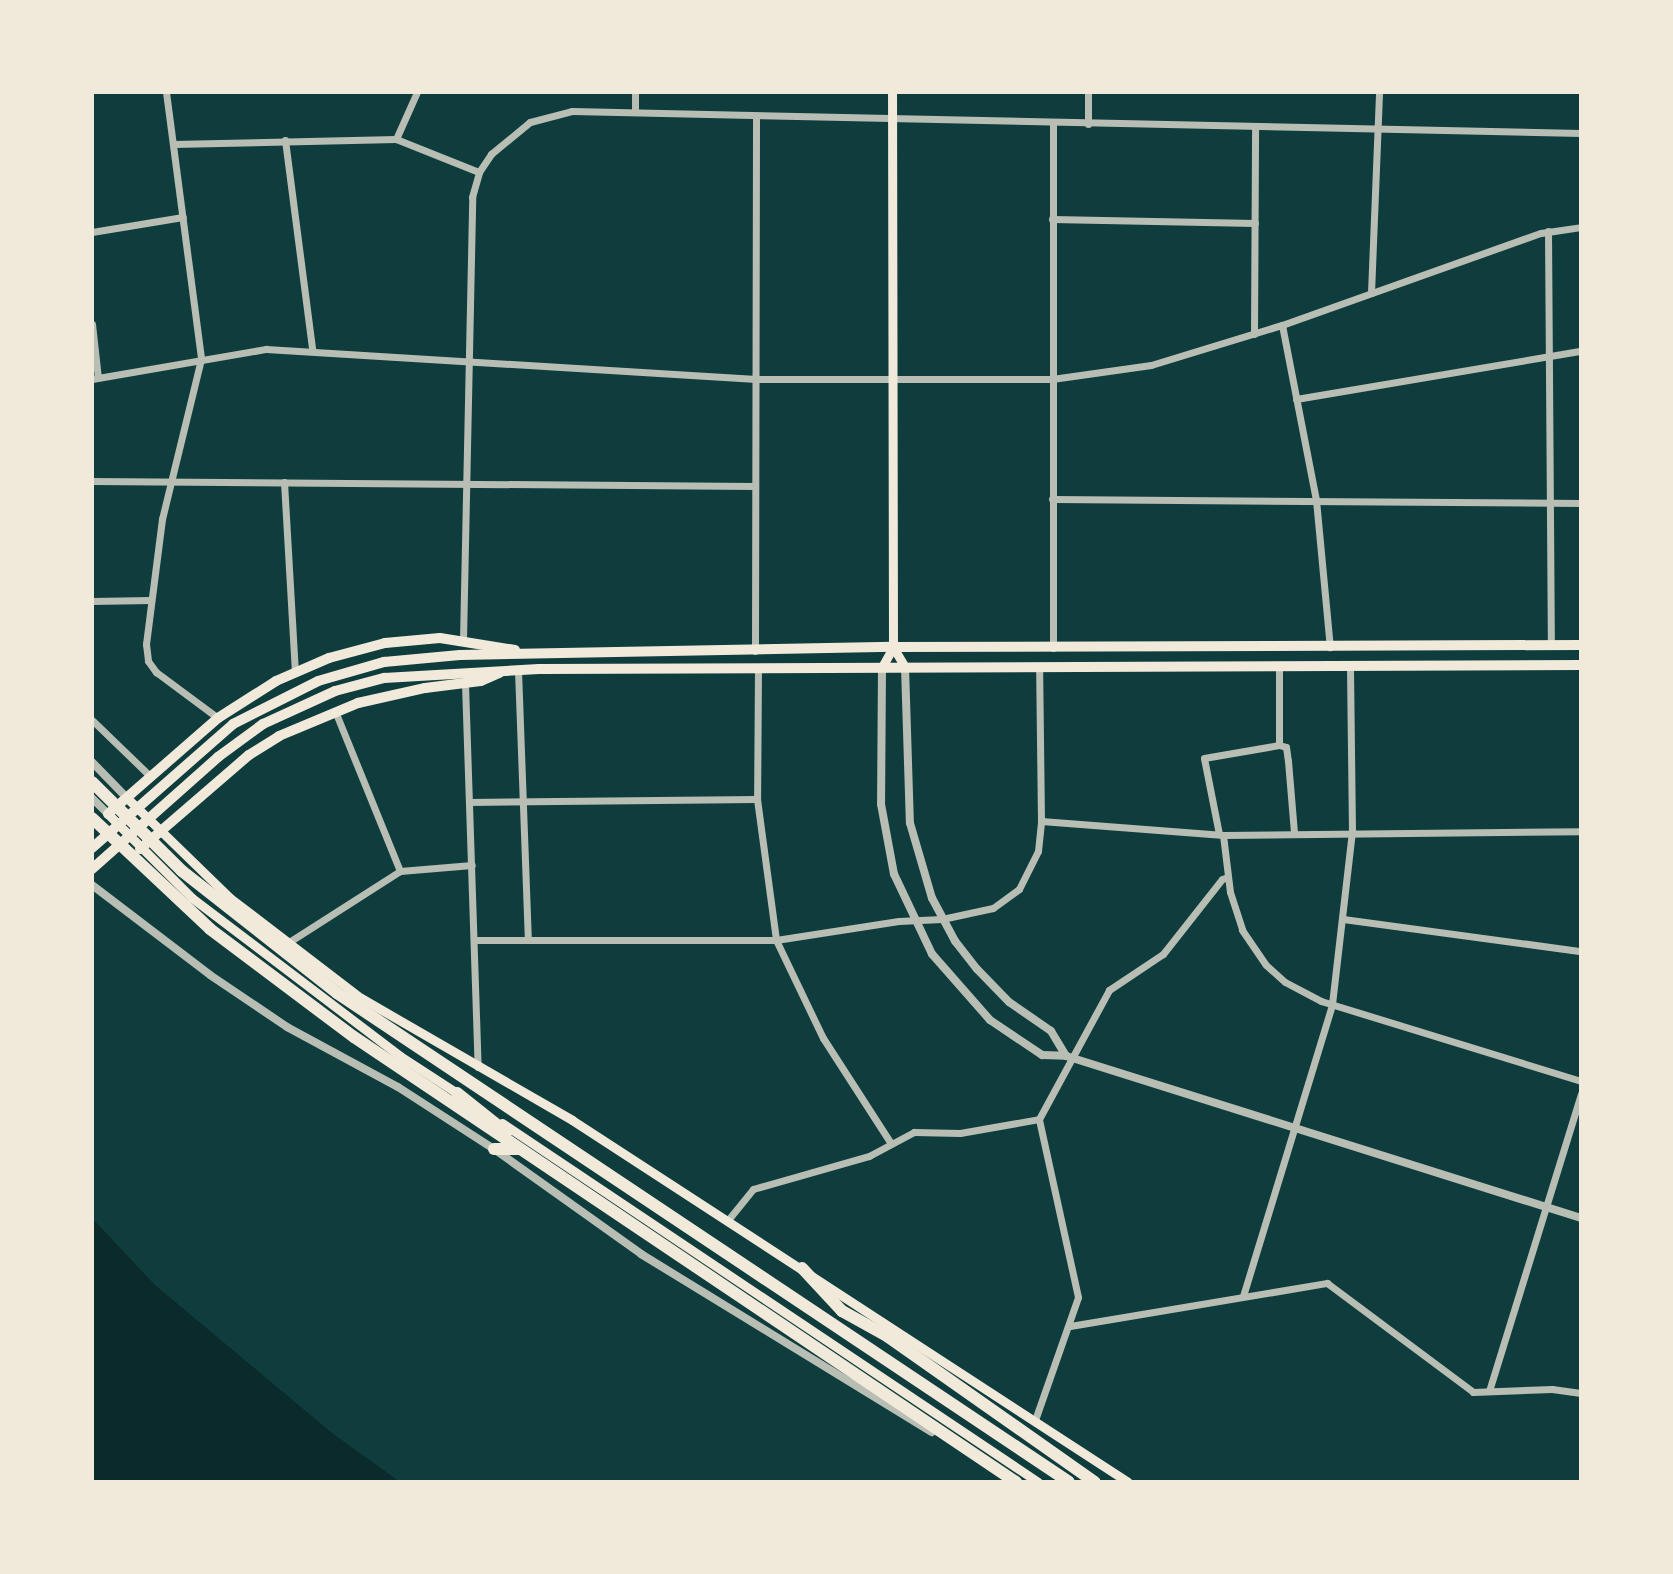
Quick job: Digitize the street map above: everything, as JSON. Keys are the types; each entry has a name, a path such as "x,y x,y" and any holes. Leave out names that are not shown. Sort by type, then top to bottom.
{"highway":[{"path":"92,782 182,871 337,993 1069,1482"},
{"path":"92,818 210,929 354,1037 1016,1482"},
{"path":"457,1093 528,1149 1025,1482"},
{"path":"494,1149 528,1149"},
{"path":"802,1268 842,1311 887,1336 1095,1482"}],"main road":[{"path":"882,667 893,647 892,92"},
{"path":"538,654 463,640 385,643 358,648 295,672 218,718 149,775 108,814 192,898 400,1056 1038,1482"},
{"path":"92,848 180,767 255,711 353,668 418,657 893,647 1581,645"},
{"path":"893,647 905,667"},
{"path":"94,868 192,780 263,724 345,687 407,675 518,670 1581,665"},
{"path":"140,849 249,755 335,711 387,695 465,684 504,671"},
{"path":"126,797 159,833 230,898 361,998 572,1120 1128,1482"}],"street":[{"path":"166,92 201,359 162,519 146,644 148,661 156,672 218,718"},
{"path":"396,139 417,92"},
{"path":"635,92 635,112"},
{"path":"1088,92 1088,124"},
{"path":"1371,293 1379,92"},
{"path":"463,640 471,212 479,172 515,130 547,115 572,111 892,116 1088,124 1581,133"},
{"path":"755,651 756,116"},
{"path":"1053,123 1053,648"},
{"path":"1254,334 1255,127"},
{"path":"173,144 396,139 479,172"},
{"path":"285,140 312,349"},
{"path":"92,232 183,217"},
{"path":"1052,219 1255,223"},
{"path":"92,324 95,378 266,349 312,349 756,379 1052,379 1151,365 1282,325 1548,231 1581,227"},
{"path":"1548,231 1551,645"},
{"path":"1282,325 1316,500 1330,648"},
{"path":"1296,399 1581,351"},
{"path":"92,481 755,486"},
{"path":"284,482 295,672"},
{"path":"1052,499 1581,503"},
{"path":"92,601 151,600"},
{"path":"882,667 882,823 894,874 932,954 990,1020 1042,1055 1069,1057 1581,1218"},
{"path":"905,667 910,823 922,872 942,919 992,986 1051,1031 1069,1057"},
{"path":"1243,1296 1332,1004 1352,832 1350,667"},
{"path":"474,940 776,940 914,920 942,919 993,908 1019,889 1038,851 1041,821 1039,668"},
{"path":"1279,668 1279,745"},
{"path":"758,669 757,799 776,940 823,1038 890,1142"},
{"path":"518,670 528,938"},
{"path":"465,684 478,1067"},
{"path":"335,711 400,871"},
{"path":"92,720 149,775"},
{"path":"1294,833 1286,747 1279,745 1204,758 1242,930 1266,965 1295,988 1332,1004 1581,1081"},
{"path":"92,762 126,797"},
{"path":"92,798 108,814"},
{"path":"469,802 757,799"},
{"path":"1041,821 1221,835 1581,831"},
{"path":"289,942 400,871 472,865"},
{"path":"1035,1420 1078,1297 1039,1119 1069,1057 1109,990 1163,954 1222,879 1228,877"},
{"path":"92,885 210,975 287,1027 398,1087 494,1149 641,1254 945,1440 1025,1482"},
{"path":"1343,919 1581,951"},
{"path":"1489,1391 1581,1094"},
{"path":"728,1220 753,1189 869,1156 890,1142 914,1132 960,1133 1039,1119"},
{"path":"1070,1326 1327,1283 1473,1392 1552,1389 1581,1393"}],"water":[{"path":"92,1218 155,1285 332,1433 400,1482 92,1482"}]}
